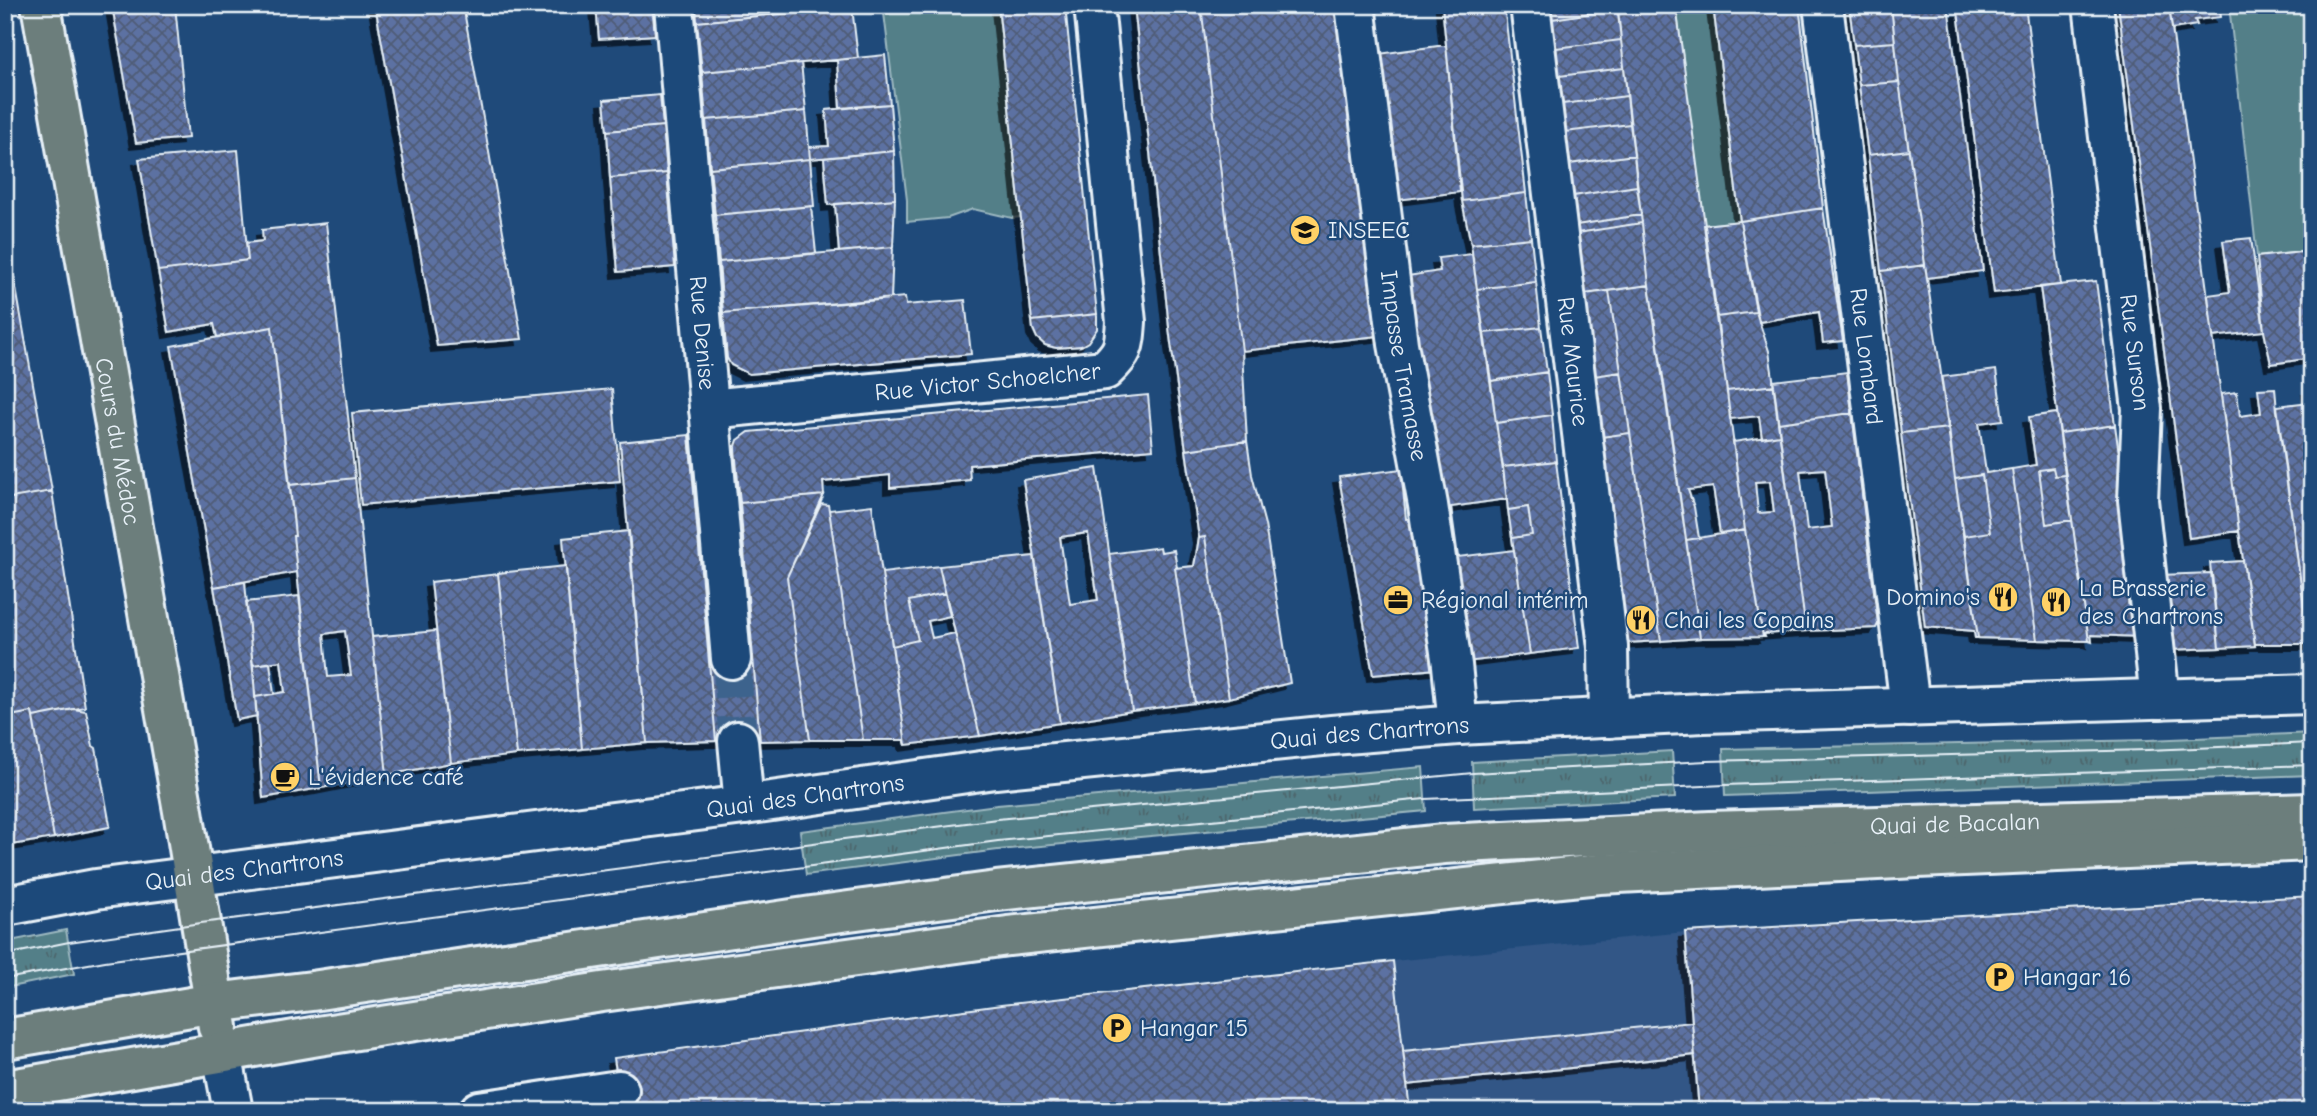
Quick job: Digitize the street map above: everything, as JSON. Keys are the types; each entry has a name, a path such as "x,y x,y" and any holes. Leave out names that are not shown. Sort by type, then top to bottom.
{"main road":[{"name":"Cours du Médoc","path":"41,5 222,1053"},
{"name":"Quai de Bacalan","path":"214,1003 997,891 1444,844 1597,835 2312,813"},
{"name":"Quai de Bacalan","path":"222,1053 602,992 1008,936 1599,874 2312,841"},
{"path":"5,1039 214,1003"},
{"path":"5,1090 222,1053"}],"street":[{"name":"Rue Denise","path":"674,5 731,659"},
{"name":"Rue Victor Schoelcher","path":"709,409 1105,370 1116,359 1124,347 1126,322 1094,5"},
{"name":"Impasse Tramasse","path":"1355,5 1398,344 1428,505 1452,665 1458,725"},
{"name":"Rue Maurice","path":"1530,5 1608,647 1609,718"},
{"name":"Rue Lombard","path":"1823,5 1910,707"},
{"name":"Rue Surson","path":"2093,5 2142,409 2138,500 2160,699"},
{"path":"1609,718 2312,694"},
{"name":"Quai des Chartrons","path":"5,906 96,889 744,805 995,769 1332,735 1458,725 1609,718"},
{"path":"738,741 744,805"},
{"path":"222,1053 233,1111"},
{"path":"479,1111 619,1090"}],"shaded area":[{"path":"2312,896 2312,1111 622,1111 614,1058 1001,1005 1393,961 1685,932"}],"green space":[{"path":"883,5 998,5 1021,217 1012,218 973,209 948,218 907,222 907,200"},
{"path":"1676,5 1713,5 1740,221 1704,225"},
{"path":"2229,5 2312,5 2312,254 2310,251 2257,257"},
{"path":"2312,733 2312,775 1725,796 1723,749 2148,740"},
{"path":"1672,751 1675,798 1474,808 1472,762"},
{"path":"1423,767 1426,811 998,850 806,875 800,831 997,805"},
{"path":"66,930 74,974 5,988 5,942"}],"building":[{"path":"112,5 175,5 188,138 136,143"},
{"path":"375,5 463,5 522,339 437,346"},
{"path":"596,5 652,5 655,35 599,39"},
{"path":"696,5 863,5 697,22"},
{"path":"998,5 1065,5 1097,314 1032,321"},
{"path":"1134,5 1201,5 1242,351 1247,441 1186,450 1170,336"},
{"path":"1201,5 1347,5 1387,335 1242,351"},
{"path":"1442,5 1504,5 1526,193 1462,201"},
{"path":"1550,5 1617,5 1618,9 1552,19"},
{"path":"1617,5 1676,5 1745,530 1720,534 1713,487 1688,490 1699,538 1686,540 1649,285"},
{"path":"1713,5 1799,5 1823,208 1740,221"},
{"path":"1849,5 1891,5 1895,42 1854,45"},
{"path":"1891,5 1948,5 1983,271 1927,278 1899,82"},
{"path":"2025,5 2061,285 1994,293 1958,11"},
{"path":"2118,5 2169,5 2239,531 2189,538"},
{"path":"2169,5 2219,5 2221,17 2195,20 2197,25 2172,29"},
{"path":"852,7 858,58 702,72 697,22"},
{"path":"1618,9 1621,40 1556,48 1552,19"},
{"path":"1621,40 1624,68 1559,76 1556,48"},
{"path":"1895,42 1899,82 1859,85 1854,45"},
{"path":"1446,45 1460,192 1390,201 1371,55"},
{"path":"885,55 890,104 840,108 837,60"},
{"path":"801,63 806,111 706,120 702,72"},
{"path":"1624,68 1627,96 1562,104 1559,76"},
{"path":"1899,82 1909,150 1868,155 1859,85"},
{"path":"660,95 663,126 607,131 604,100"},
{"path":"1627,96 1630,124 1565,132 1562,104"},
{"path":"890,104 894,151 810,159 809,147 829,146 826,110"},
{"path":"806,111 810,159 710,168 706,120"},
{"path":"1630,124 1634,155 1569,164 1565,132"},
{"path":"663,126 667,173 610,178 607,131"},
{"path":"238,150 248,260 158,271 139,159"},
{"path":"1909,150 1925,265 1881,271 1868,155"},
{"path":"894,151 895,199 828,205 824,158"},
{"path":"1634,155 1637,186 1573,196 1569,164"},
{"path":"810,159 814,206 715,215 710,168"},
{"path":"667,173 675,267 618,272 610,178"},
{"path":"1637,186 1641,215 1576,225 1573,196"},
{"path":"1526,193 1531,238 1471,244 1462,201"},
{"path":"895,199 893,247 839,252 835,204"},
{"path":"811,206 816,253 719,262 715,215"},
{"path":"1823,208 1843,341 1823,343 1819,312 1759,322 1740,221"},
{"path":"1641,215 1642,223 1577,233 1576,225"},
{"path":"1740,221 1756,312 1716,317 1704,225"},
{"path":"326,223 355,478 290,485 272,327 217,337 214,324 169,332 158,271 248,260 246,243 263,241 262,230"},
{"path":"1642,223 1649,285 1584,294 1577,233"},
{"path":"5,226 52,491 5,499"},
{"path":"1531,238 1536,282 1477,289 1471,244"},
{"path":"2251,238 2264,331 2213,337 2208,295 2230,292 2223,241"},
{"path":"893,247 891,299 723,313 719,262"},
{"path":"2310,251 2312,358 2271,364 2264,331 2257,257"},
{"path":"1472,254 1507,499 1451,507 1458,557 1514,550 1530,654 1459,663 1401,277 1440,271 1438,258"},
{"path":"1925,265 1949,428 1901,433 1881,271"},
{"path":"2096,281 2115,425 2060,433 2040,287"},
{"path":"1536,282 1541,327 1484,333 1477,289"},
{"path":"1649,285 1700,638 1661,641 1609,291"},
{"path":"1609,291 1621,372 1594,376 1584,294"},
{"path":"905,297 906,305 965,300 971,354 749,374 731,365 727,358 723,313"},
{"path":"1756,312 1769,351 1774,385 1727,391 1716,317"},
{"path":"1097,314 1097,329 1088,342 1081,346 1056,348 1045,345 1037,338 1033,329 1032,321"},
{"path":"272,327 297,572 214,587 171,346"},
{"path":"1541,327 1547,372 1491,381 1484,333"},
{"path":"1996,370 2003,420 1979,423 1986,473 2012,469 2037,640 1978,638 1964,536 1990,532 1982,475 1955,479 1941,377"},
{"path":"1547,372 1552,415 1496,423 1491,381"},
{"path":"1621,372 1630,433 1601,437 1594,376"},
{"path":"1847,372 1852,413 1778,423 1773,381"},
{"path":"1774,385 1780,435 1762,438 1759,416 1730,419 1727,391"},
{"path":"2275,388 2309,644 2255,644 2239,531 2221,394 2237,392 2240,416 2261,413 2258,389"},
{"path":"612,389 620,481 361,505 352,413"},
{"path":"2308,389 2312,389 2312,644 2309,644 2277,406 2310,402"},
{"path":"1148,395 1153,449 969,465 970,480 890,488 890,475 823,482 824,495 740,503 735,449 738,440 749,432"},
{"path":"1852,413 1878,624 1876,628 1806,631 1778,423","holes":["1825,469 1832,527 1807,530 1800,471"]},
{"path":"2057,413 2065,475 2055,476 2053,468 2039,470 2046,524 2072,520 2089,641 2037,640 2012,469 2036,465 2029,417"},
{"path":"1552,415 1556,461 1503,467 1496,423"},
{"path":"2115,425 2144,635 2091,635 2092,642 2089,641 2060,433"},
{"path":"1949,428 1978,638 1975,638 1974,631 1925,627 1901,433"},
{"path":"1630,433 1661,641 1626,643 1601,437"},
{"path":"689,435 716,741 647,743 620,442"},
{"path":"1780,435 1806,631 1764,634 1763,637 1733,442","holes":["1770,481 1774,512 1758,513 1755,482"]},
{"path":"1247,441 1252,475 1265,525 1290,683 1229,698 1205,537 1199,538 1186,450"},
{"path":"1556,461 1579,648 1530,654 1512,538 1532,535 1528,507 1508,510 1503,467"},
{"path":"1097,468 1132,711 1060,723 1023,480","holes":["1088,533 1098,600 1070,604 1060,537"]},
{"path":"2053,468 2055,476 2065,475 2072,520 2046,524 2039,470"},
{"path":"1401,469 1406,519 1423,518 1447,668 1373,675 1339,477"},
{"path":"1982,475 1990,532 1964,536 1955,479"},
{"path":"355,478 387,775 321,788 293,536 290,485","holes":["345,631 351,675 328,677 324,634"]},
{"path":"52,491 85,707 33,717 32,712 5,717 5,499"},
{"path":"824,495 787,577 810,740 760,741 740,503"},
{"path":"821,504 828,505 829,510 863,740 810,740 787,577"},
{"path":"872,505 906,745 904,740 863,740 829,510"},
{"path":"1528,507 1532,535 1512,538 1508,510"},
{"path":"1745,530 1763,637 1700,638 1686,540"},
{"path":"629,531 647,743 582,749 563,538"},
{"path":"1205,537 1229,698 1195,703 1175,568 1194,566 1199,538"},
{"path":"1160,547 1161,552 1174,550 1195,703 1132,711 1109,554"},
{"path":"1034,556 1060,723 980,736 939,566"},
{"path":"2243,561 2255,646 2219,648 2210,563"},
{"path":"566,566 582,749 517,755 498,573"},
{"path":"939,566 945,593 909,601 918,640 892,646 882,573"},
{"path":"2212,573 2219,648 2167,650 2160,575"},
{"path":"498,574 517,755 451,763 431,582"},
{"path":"245,582 257,716 237,720 214,587"},
{"path":"945,593 950,616 928,621 932,638 955,633 980,736 906,745 892,646 918,640 909,601"},
{"path":"299,596 321,788 263,798 255,697 285,692 281,661 253,665 246,602"},
{"path":"436,631 451,763 387,775 372,637"},
{"path":"753,657 760,741 716,741 709,662"},
{"path":"270,663 274,694 255,697 253,665"},
{"path":"73,709 86,711 93,746 96,748 110,825 54,838 33,717"},
{"path":"32,712 54,838 5,846 5,717"},
{"name":"Hangar 16","path":"2312,896 2312,1111 1699,1111 1685,932"},
{"name":"Hangar 15","path":"1393,961 1410,1111 622,1111 614,1058 1001,1005"},
{"path":"1692,1022 1695,1055 1407,1085 1403,1051"}],"tunnel":[{"path":"731,659 738,741"}],"tram line":[{"path":"5,955 69,942 201,923 997,819 1473,773 1707,761 2148,750 2312,743"},
{"path":"5,979 105,961 998,841 1425,799 1725,785 2312,765"}],"place":[{"name":"INSEEC","path":"1305,230"},
{"name":"Domino's","path":"2003,597"},
{"name":"Régional intérim","path":"1398,600"},
{"name":"La Brasserie des Chartrons","path":"2056,602"},
{"name":"Chai les Copains","path":"1641,620"},
{"name":"L'évidence café","path":"285,777"},
{"name":"Hangar 16","path":"2000,977"},
{"name":"Hangar 15","path":"1117,1028"}]}
